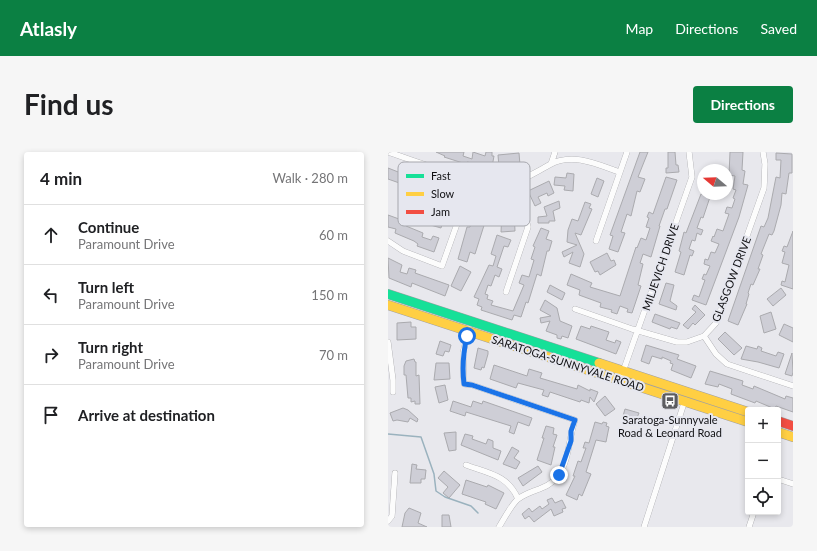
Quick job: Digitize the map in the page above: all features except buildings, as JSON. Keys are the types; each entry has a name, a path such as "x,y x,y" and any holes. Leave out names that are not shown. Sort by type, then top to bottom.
{"main road":[{"name":"SARATOGA-SUNNYVALE ROAD","path":"388,294 472,320 745,411"},
{"name":"SARATOGA-SUNNYVALE ROAD","path":"389,308 469,330 745,421"},
{"path":"781,422 793,426"},
{"path":"781,433 793,437"}],"street":[{"path":"388,152 419,162"},
{"path":"551,164 555,152"},
{"path":"596,241 627,152"},
{"name":"MILJEVICH DRIVE","path":"620,380 692,177 689,152"},
{"name":"GLASGOW DRIVE","path":"704,336 716,323 764,188 765,164 763,152"},
{"path":"530,175 551,164 566,160 585,160 619,172"},
{"path":"388,240 402,251 442,266 456,226"},
{"path":"506,292 528,226"},
{"path":"574,309 677,342 687,342 704,336 716,354 727,364 793,386"},
{"path":"472,320 463,354 462,369 464,384 472,385 575,420 571,431 571,441 559,475 550,486 518,499 499,527"},
{"path":"388,342 393,392"},
{"path":"644,527 688,392"},
{"path":"466,465 504,478 514,489 518,499"},
{"path":"388,522 392,516 395,473"},
{"path":"781,480 793,484"},
{"path":"749,527 753,515"}],"waterway":[{"path":"388,434 421,437 434,474 436,491 445,497 471,506 478,513"}],"traffic: fast":[{"path":"388,294 599,363"}],"traffic: slow":[{"path":"388,305 745,421"},
{"path":"599,363 745,411"},
{"path":"781,433 793,437"}],"traffic: jam":[{"path":"781,422 793,426"}],"place":[{"name":"Saratoga-Sunnyvale Road & Leonard Road","path":"670,401"}],"route":[{"path":"467,336 463,354 462,369 464,384 472,385 575,420 571,431 571,441 559,475"}]}
